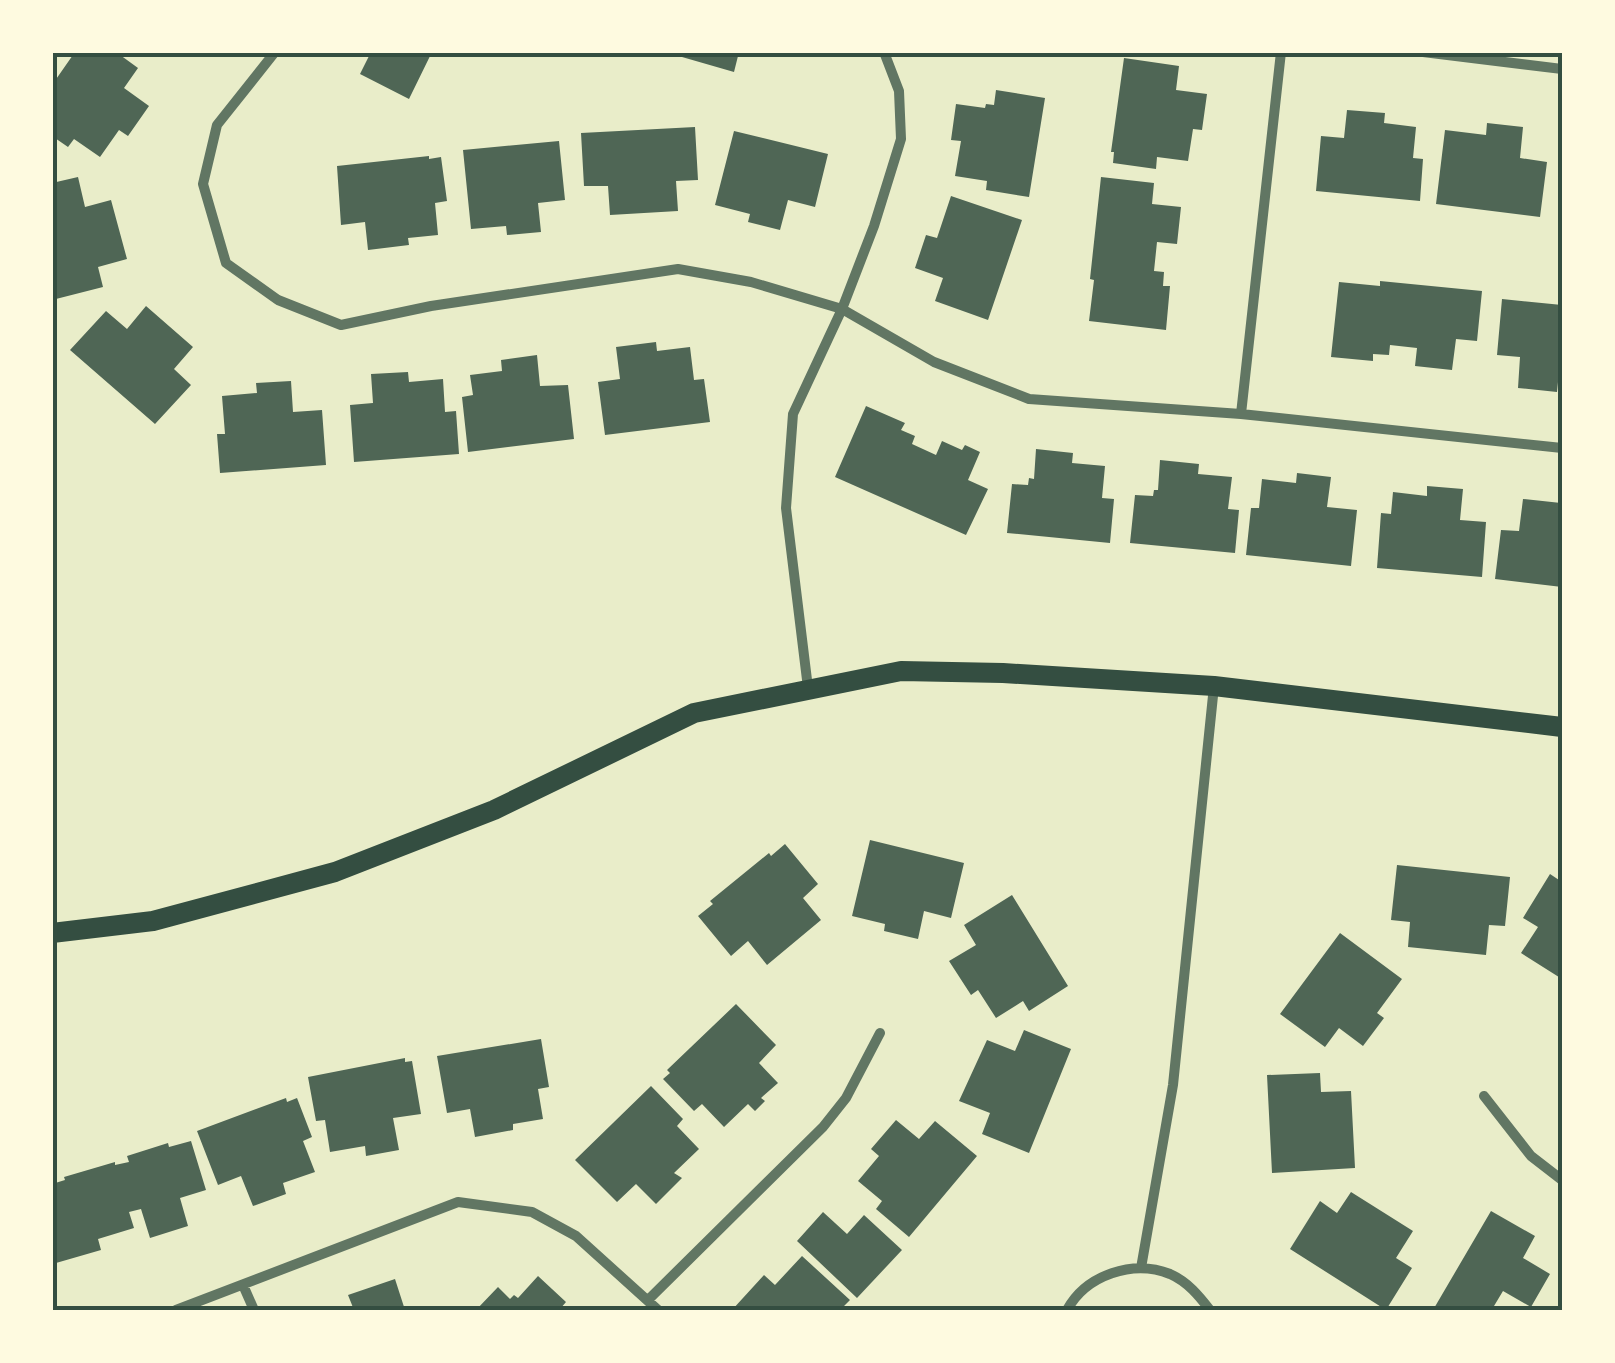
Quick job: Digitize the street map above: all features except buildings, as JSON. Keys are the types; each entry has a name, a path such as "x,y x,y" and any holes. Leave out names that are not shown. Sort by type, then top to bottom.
{"main road":[{"path":"52,934 153,921 335,872 494,810 694,713 900,671 1214,686 1562,727"}],"street":[{"path":"274,52 217,125 204,184 226,263 278,300 341,325 431,306 678,270 750,282 842,309 934,362 1030,399 1241,414 1562,448"},
{"path":"808,688 786,508 793,414 842,309 874,226 900,139 898,91 884,52"},
{"path":"1241,414 1281,52"},
{"path":"1423,52 1562,69"},
{"path":"1141,1268 1173,1086 1214,686"},
{"path":"648,1300 823,1128 846,1098 880,1033"},
{"path":"1484,1096 1532,1156 1562,1180"},
{"path":"176,1310 458,1202 532,1212 576,1236 658,1310"},
{"path":"1067,1310 1091,1283 1115,1271 1141,1268 1169,1274 1194,1289 1210,1310"},
{"path":"244,1285 254,1310"}]}
